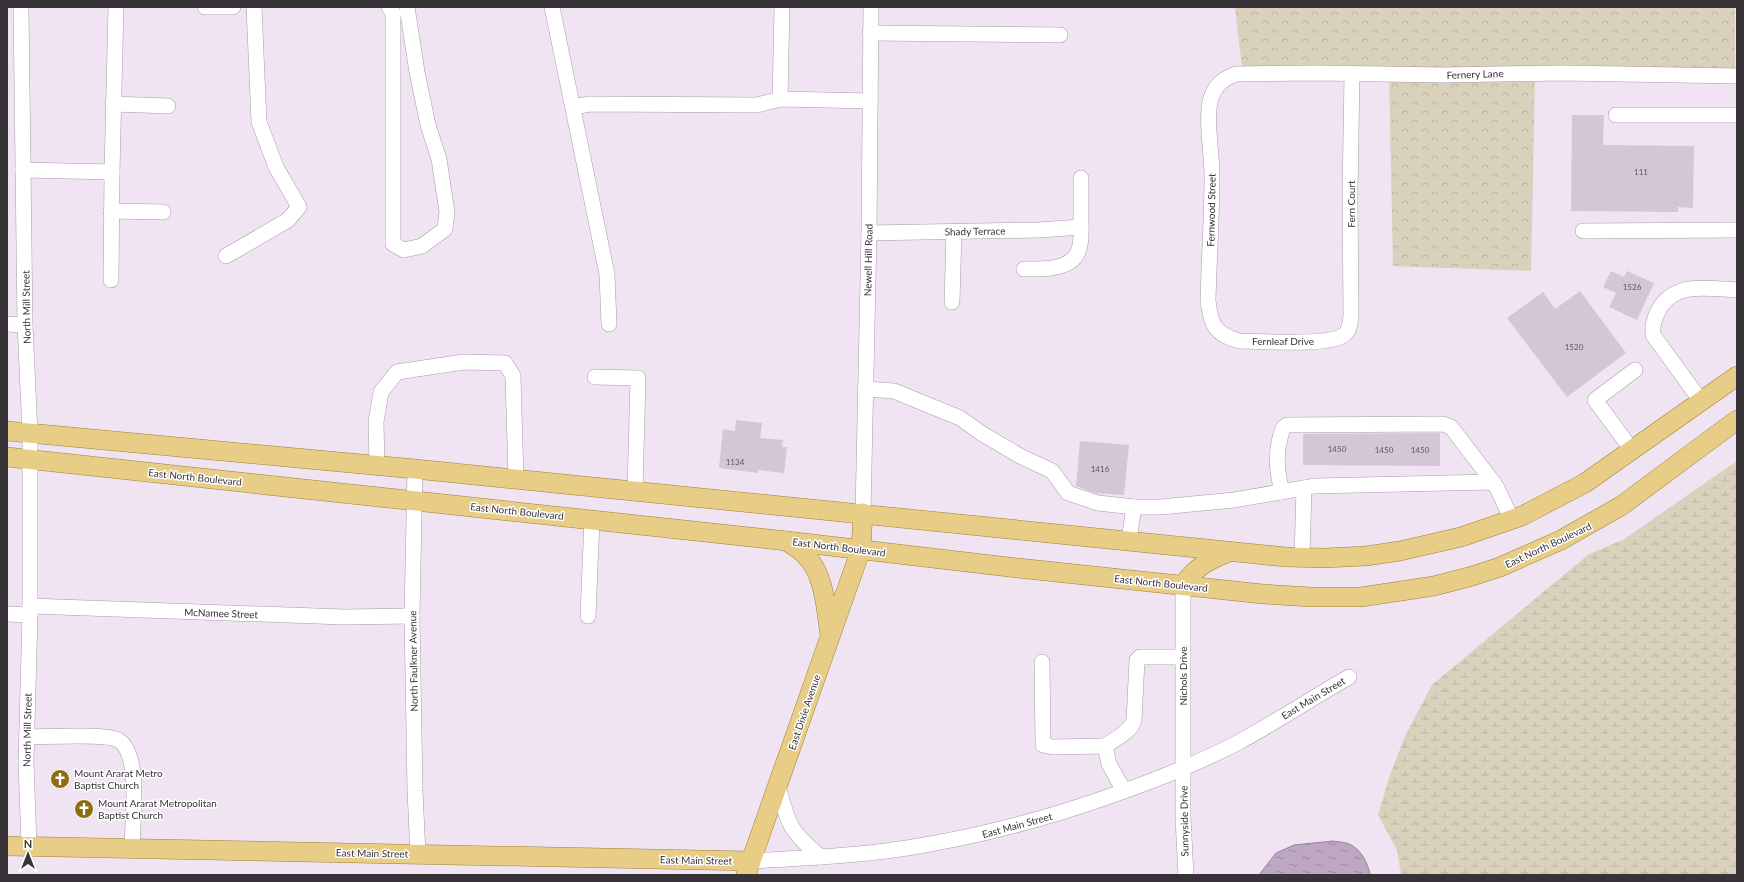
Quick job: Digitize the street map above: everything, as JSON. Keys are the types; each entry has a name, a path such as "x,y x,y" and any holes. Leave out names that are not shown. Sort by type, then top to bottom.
{"main road":[{"path":"7,431 634,490 1232,551 1302,557 1366,556 1400,552 1461,537 1512,520 1554,500 1585,483 1737,376"},
{"name":"East North Boulevard","path":"7,458 413,500 1263,594 1311,597 1361,597 1434,586 1500,567 1533,554 1593,523 1649,487 1737,420"},
{"name":"East Dixie Avenue","path":"749,868 861,549 863,513"},
{"path":"787,541 807,556 817,572 822,589 831,637"},
{"path":"1183,585 1193,571 1206,561 1232,551"},
{"name":"East Main Street","path":"7,846 418,854 749,868"}],"street":[{"name":"North Mill Street","path":"21,7 25,325 30,433 30,610 27,737 29,846"},
{"path":"111,280 111,211 116,7"},
{"path":"205,7 233,7"},
{"path":"226,256 288,220 298,207 276,167 259,122 254,7"},
{"path":"389,7 393,13 393,244 404,250 422,246 445,230 447,212 439,159 428,125 419,81 407,7"},
{"path":"552,7 608,274 609,324"},
{"path":"780,99 782,7"},
{"name":"Newell Hill Road","path":"863,513 869,233 871,7"},
{"path":"870,33 1060,35"},
{"name":"Fernery Lane","path":"1216,86 1224,78 1236,74 1444,75 1562,73 1737,76"},
{"name":"Fern Court","path":"1346,333 1351,316 1350,194 1352,74"},
{"path":"393,82 419,81"},
{"name":"Fernwood Street","path":"1216,86 1211,100 1210,117 1212,174 1208,301 1210,315 1214,326 1219,333"},
{"path":"573,107 590,104 757,105 780,99 870,101"},
{"path":"113,104 168,106"},
{"path":"1616,115 1737,115"},
{"path":"24,170 112,172"},
{"path":"1024,269 1045,269 1060,266 1076,256 1079,250 1081,227 1081,178"},
{"path":"111,211 163,212"},
{"name":"Shady Terrace","path":"869,233 1039,230 1081,227"},
{"path":"1584,231 1737,230"},
{"path":"952,302 954,232"},
{"path":"1701,401 1653,335 1652,327 1654,318 1667,298 1677,291 1688,289 1737,290"},
{"path":"7,324 25,325"},
{"name":"Fernleaf Drive","path":"1219,333 1229,339 1240,341 1323,342 1346,333"},
{"path":"377,465 376,422 381,392 397,372 464,362 505,363 513,376 516,479"},
{"path":"1632,450 1595,400 1634,370"},
{"path":"595,377 638,378 634,490"},
{"path":"866,389 894,392 960,418 981,433 1020,456 1052,471 1068,493 1098,503 1134,507 1161,507 1234,500 1314,486 1493,482"},
{"path":"1282,492 1276,463 1280,438 1283,428 1287,425 1443,424 1451,427 1493,482 1512,520"},
{"name":"North Faulkner Avenue","path":"415,469 413,500 412,616 414,791 418,854"},
{"path":"1302,557 1304,488"},
{"path":"1129,540 1134,507"},
{"path":"588,616 592,520"},
{"name":"Nichols Drive","path":"1183,585 1184,767"},
{"name":"McNamee Street","path":"7,614 30,610 313,616 412,616"},
{"path":"1042,662 1043,745 1053,747 1105,746 1132,726 1134,721 1137,660 1140,657 1183,657"},
{"name":"East Main Street","path":"749,868 821,857 906,848 966,838 1054,815 1124,791 1184,767 1239,742 1349,677"},
{"path":"27,737 102,736 118,740 126,748 132,764 134,780 132,848"},
{"path":"1105,746 1110,764 1124,791"},
{"name":"Sunnyside Drive","path":"1184,767 1183,818 1186,875"},
{"path":"778,786 785,812 792,830 802,842 821,857"}],"green space":[{"path":"1235,7 1735,7 1735,70 1535,74 1531,271 1393,266 1389,72 1242,67"},
{"path":"1737,461 1737,875 1401,875 1397,850 1378,815 1388,781 1405,736 1432,685 1589,554 1623,540"}],"water":[{"path":"1333,841 1347,843 1357,849 1366,861 1370,875 1259,875 1276,853 1294,845"}],"building":[{"path":"1572,115 1604,115 1603,145 1694,146 1693,208 1678,207 1678,212 1571,211"},
{"path":"1611,271 1624,277 1627,271 1654,283 1637,320 1609,307 1616,293 1603,287"},
{"path":"1580,291 1626,353 1567,397 1507,318 1543,292 1555,309"},
{"path":"736,420 762,423 760,438 783,440 782,447 787,447 784,473 758,470 758,473 719,468 723,429 735,431"},
{"path":"1440,433 1440,466 1303,465 1303,434"},
{"path":"1080,441 1129,445 1124,495 1095,493 1076,486"}],"place":[{"name":"Mount Ararat Metro Baptist Church","path":"60,779"},
{"name":"Mount Ararat Metropolitan Baptist Church","path":"84,809"}]}
